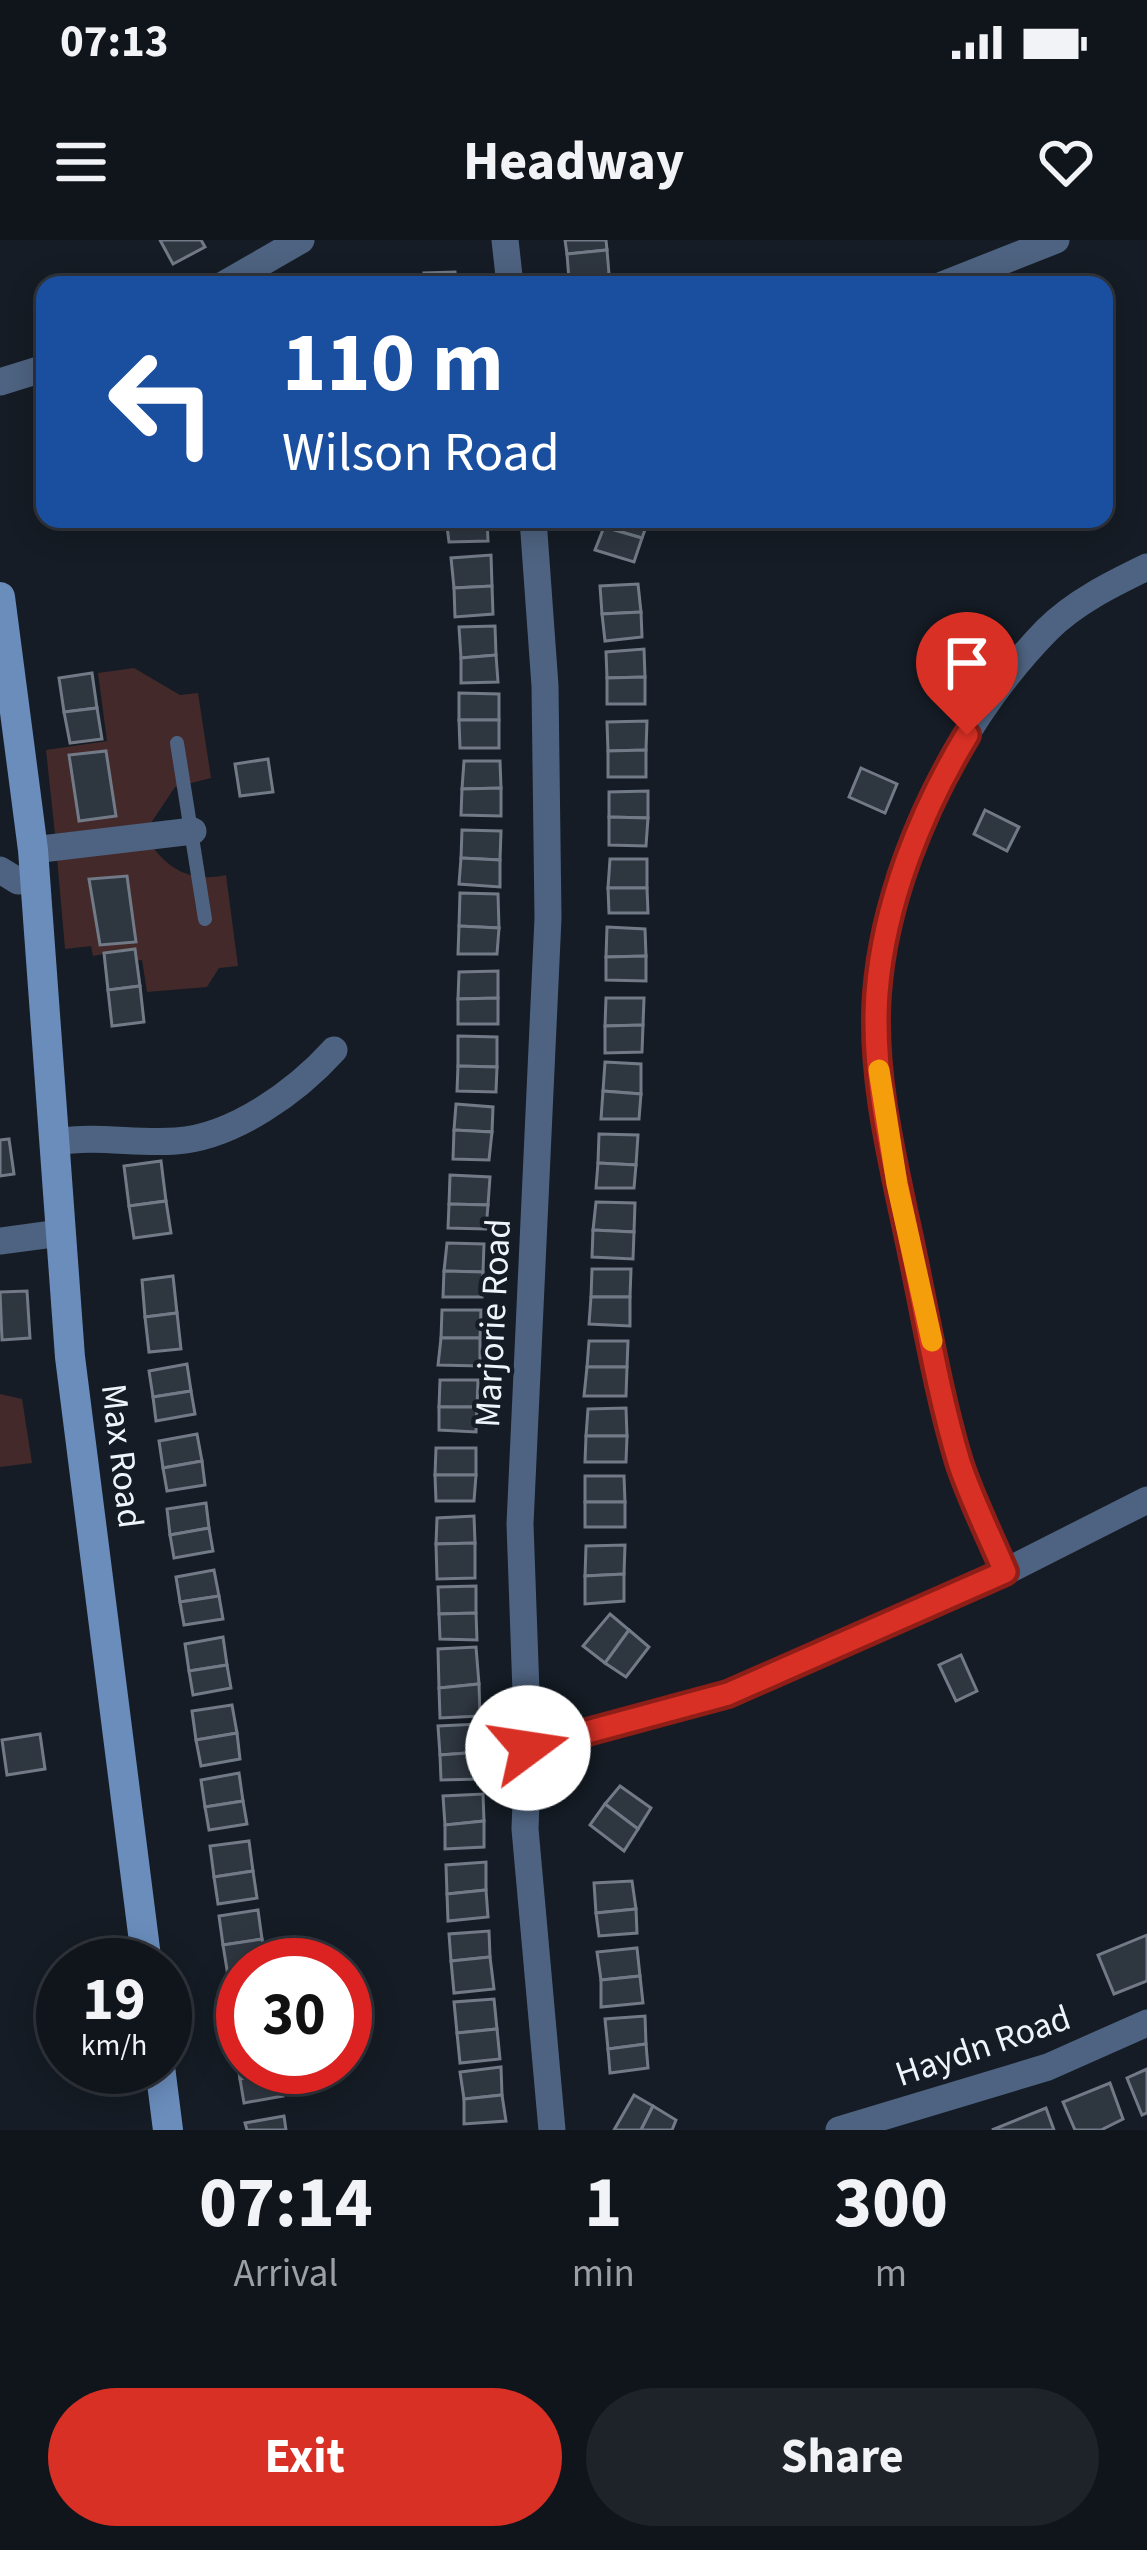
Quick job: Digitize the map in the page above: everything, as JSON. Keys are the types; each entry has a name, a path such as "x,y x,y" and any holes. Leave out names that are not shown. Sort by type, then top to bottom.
{"street":[{"path":"239,276 302,240"},
{"path":"505,240 509,276"},
{"path":"965,276 1056,240"},
{"path":"0,382 36,371"},
{"name":"Marjorie Road","path":"534,528 545,686 548,918 520,1524 526,1829 551,2130"},
{"path":"1005,1572 959,1463 897,1184 877,1057 877,992 887,928 911,848 945,772 990,698 1049,627 1097,592 1147,567"},
{"name":"Max Road","path":"0,597 34,865 73,1381 144,1938"},
{"path":"0,870 18,880 34,865 193,832"},
{"path":"56,1142 98,1137 217,1142 299,1084 334,1050"},
{"path":"0,1241 60,1233"},
{"path":"528,1748 728,1694 1005,1572 1147,1500"},
{"name":"Haydn Road","path":"839,2130 1048,2067 1147,2023"},
{"path":"163,2094 168,2130"}],"lane":[{"path":"177,743 205,919"}],"shaded area":[{"path":"134,668 180,695 198,693 211,778 175,787 151,823 55,834 46,750 107,741 98,673"},
{"path":"152,846 184,873 226,875 238,966 219,968 207,987 147,992 142,960 125,962 123,950 93,956 91,946 65,949 57,857"},
{"path":"0,1394 22,1399 32,1463 0,1467"}],"building":[{"path":"160,240 201,240 205,247 173,264"},
{"path":"565,240 606,240 607,250 567,254"},
{"path":"607,250 609,274 569,276 567,254"},
{"path":"455,272 455,276 424,276"},
{"path":"447,528 487,528 488,541 449,542"},
{"path":"604,528 642,538 634,562 595,550"},
{"path":"607,528 646,528 642,538"},
{"path":"491,555 492,586 454,588 451,558"},
{"path":"638,584 641,612 602,614 600,586"},
{"path":"492,586 493,614 455,617 454,588"},
{"path":"641,612 642,637 605,641 602,614"},
{"path":"495,626 496,655 461,658 459,627"},
{"path":"644,649 645,677 607,678 606,652"},
{"path":"496,655 498,682 461,683 461,658"},
{"path":"92,673 97,708 64,712 59,678"},
{"path":"645,677 645,704 607,704 607,678"},
{"path":"459,693 499,694 499,720 459,720"},
{"path":"97,708 102,739 70,743 64,712"},
{"path":"459,720 499,720 499,748 460,748"},
{"path":"647,721 646,750 608,751 607,722"},
{"path":"646,750 646,777 608,777 608,751"},
{"path":"106,751 116,816 79,821 69,755"},
{"path":"268,759 273,792 240,796 235,764"},
{"path":"464,761 500,761 501,788 462,789"},
{"path":"861,768 897,784 885,813 849,797"},
{"path":"501,788 501,816 461,815 462,789"},
{"path":"648,791 648,818 609,817 609,792"},
{"path":"985,810 1019,827 1007,851 974,834"},
{"path":"609,817 648,818 646,846 609,845"},
{"path":"462,830 501,831 500,860 461,858"},
{"path":"461,858 500,860 500,887 459,884"},
{"path":"610,859 647,859 647,888 608,888"},
{"path":"127,876 136,942 100,945 89,879"},
{"path":"608,888 647,888 648,913 609,913"},
{"path":"460,893 498,894 499,928 459,926"},
{"path":"459,926 499,928 497,954 458,954"},
{"path":"607,927 645,929 646,956 606,957"},
{"path":"135,949 140,986 108,990 104,953"},
{"path":"646,956 646,981 606,980 606,957"},
{"path":"498,971 498,998 458,999 459,972"},
{"path":"140,986 144,1022 112,1026 108,990"},
{"path":"498,998 498,1024 458,1024 458,999"},
{"path":"606,998 644,998 643,1025 605,1026"},
{"path":"643,1025 642,1052 605,1053 605,1026"},
{"path":"458,1036 497,1037 497,1067 458,1066"},
{"path":"605,1062 641,1064 641,1094 603,1091"},
{"path":"458,1066 497,1067 496,1092 457,1091"},
{"path":"603,1091 641,1094 639,1119 601,1119"},
{"path":"456,1104 493,1107 492,1132 454,1130"},
{"path":"454,1130 492,1132 489,1160 453,1159"},
{"path":"599,1134 638,1135 636,1165 598,1163"},
{"path":"9,1139 14,1174 0,1176 0,1140"},
{"path":"161,1161 166,1201 129,1206 124,1166"},
{"path":"598,1163 636,1165 634,1188 596,1188"},
{"path":"450,1175 490,1177 488,1205 449,1204"},
{"path":"166,1201 171,1233 134,1238 129,1206"},
{"path":"596,1202 635,1203 634,1232 593,1230"},
{"path":"449,1204 488,1205 486,1229 448,1228"},
{"path":"593,1230 634,1232 633,1259 592,1257"},
{"path":"447,1243 484,1244 483,1272 444,1271"},
{"path":"592,1269 631,1269 630,1297 591,1297"},
{"path":"444,1271 483,1272 482,1297 443,1297"},
{"path":"173,1276 177,1313 145,1317 142,1280"},
{"path":"27,1291 30,1338 2,1340 0,1292"},
{"path":"591,1297 630,1297 630,1326 589,1324"},
{"path":"442,1310 481,1310 480,1338 441,1338"},
{"path":"177,1313 181,1349 149,1352 145,1317"},
{"path":"441,1338 480,1338 480,1366 438,1365"},
{"path":"589,1341 628,1341 627,1367 587,1367"},
{"path":"187,1364 191,1391 153,1397 149,1371"},
{"path":"587,1367 627,1367 626,1396 584,1396"},
{"path":"440,1380 478,1380 477,1407 439,1407"},
{"path":"191,1391 195,1414 156,1421 153,1397"},
{"path":"439,1407 477,1407 476,1432 439,1430"},
{"path":"626,1408 627,1436 586,1436 588,1409"},
{"path":"197,1434 202,1461 163,1468 159,1441"},
{"path":"586,1436 627,1436 626,1462 585,1462"},
{"path":"436,1448 476,1448 476,1475 435,1475"},
{"path":"202,1461 205,1485 167,1491 163,1468"},
{"path":"435,1475 476,1475 474,1501 436,1501"},
{"path":"585,1476 624,1476 625,1502 585,1502"},
{"path":"585,1502 625,1502 625,1527 585,1527"},
{"path":"206,1503 209,1528 170,1535 167,1509"},
{"path":"474,1516 475,1543 436,1544 437,1518"},
{"path":"209,1528 213,1551 174,1558 170,1535"},
{"path":"475,1543 475,1578 437,1579 436,1544"},
{"path":"625,1545 624,1574 585,1576 586,1546"},
{"path":"214,1570 219,1596 180,1602 176,1577"},
{"path":"624,1574 624,1601 585,1604 585,1576"},
{"path":"476,1586 476,1613 439,1614 438,1587"},
{"path":"219,1596 223,1619 184,1625 180,1602"},
{"path":"476,1613 477,1640 440,1639 439,1614"},
{"path":"610,1614 629,1630 605,1663 583,1646"},
{"path":"629,1630 649,1647 626,1677 605,1663"},
{"path":"223,1637 227,1665 189,1671 185,1644"},
{"path":"476,1647 479,1684 439,1688 438,1649"},
{"path":"961,1655 977,1691 956,1701 939,1665"},
{"path":"227,1665 231,1688 193,1695 189,1671"},
{"path":"479,1684 480,1716 440,1718 439,1688"},
{"path":"232,1705 237,1733 196,1740 192,1711"},
{"path":"480,1724 480,1752 440,1755 438,1726"},
{"path":"237,1733 240,1759 201,1766 196,1740"},
{"path":"40,1734 45,1769 7,1775 2,1740"},
{"path":"480,1752 481,1779 441,1780 440,1755"},
{"path":"239,1773 243,1801 205,1807 201,1780"},
{"path":"620,1786 651,1808 638,1829 605,1804"},
{"path":"483,1794 484,1821 445,1825 443,1796"},
{"path":"243,1801 247,1824 209,1830 205,1807"},
{"path":"605,1804 638,1829 624,1851 590,1825"},
{"path":"484,1821 484,1847 445,1849 445,1825"},
{"path":"249,1841 253,1871 214,1877 210,1846"},
{"path":"486,1862 486,1890 447,1894 446,1865"},
{"path":"253,1871 257,1898 218,1904 214,1877"},
{"path":"632,1881 636,1909 596,1913 594,1883"},
{"path":"486,1890 488,1917 448,1921 447,1894"},
{"path":"636,1909 637,1933 599,1936 596,1913"},
{"path":"258,1910 262,1938 222,1938 219,1916"},
{"path":"489,1931 490,1957 451,1961 449,1934"},
{"path":"1147,1935 1147,1981 1114,1994 1098,1955"},
{"path":"637,1948 640,1976 601,1980 597,1952"},
{"path":"490,1957 494,1989 454,1993 451,1961"},
{"path":"640,1976 643,2003 601,2007 601,1980"},
{"path":"494,1999 497,2029 457,2033 454,2002"},
{"path":"645,2016 646,2044 608,2049 605,2019"},
{"path":"497,2029 500,2059 460,2063 457,2033"},
{"path":"646,2044 648,2068 610,2073 608,2049"},
{"path":"501,2067 502,2095 464,2099 460,2072"},
{"path":"1147,2069 1147,2113 1142,2115 1127,2078"},
{"path":"1110,2083 1123,2119 1101,2130 1075,2130 1063,2102"},
{"path":"242,2094 283,2094 283,2096 244,2103"},
{"path":"502,2095 506,2121 464,2124 464,2099"},
{"path":"634,2095 653,2106 641,2130 614,2130"},
{"path":"653,2106 676,2120 672,2130 641,2130"},
{"path":"1046,2108 1054,2130 992,2130"},
{"path":"284,2116 286,2130 247,2130 245,2123"}],"slow traffic":[{"path":"879,1070 897,1184 932,1341"}],"route":[{"path":"528,1748 728,1694 1005,1572 959,1463 897,1184 877,1057 877,992 887,928 911,848 967,735"}]}
